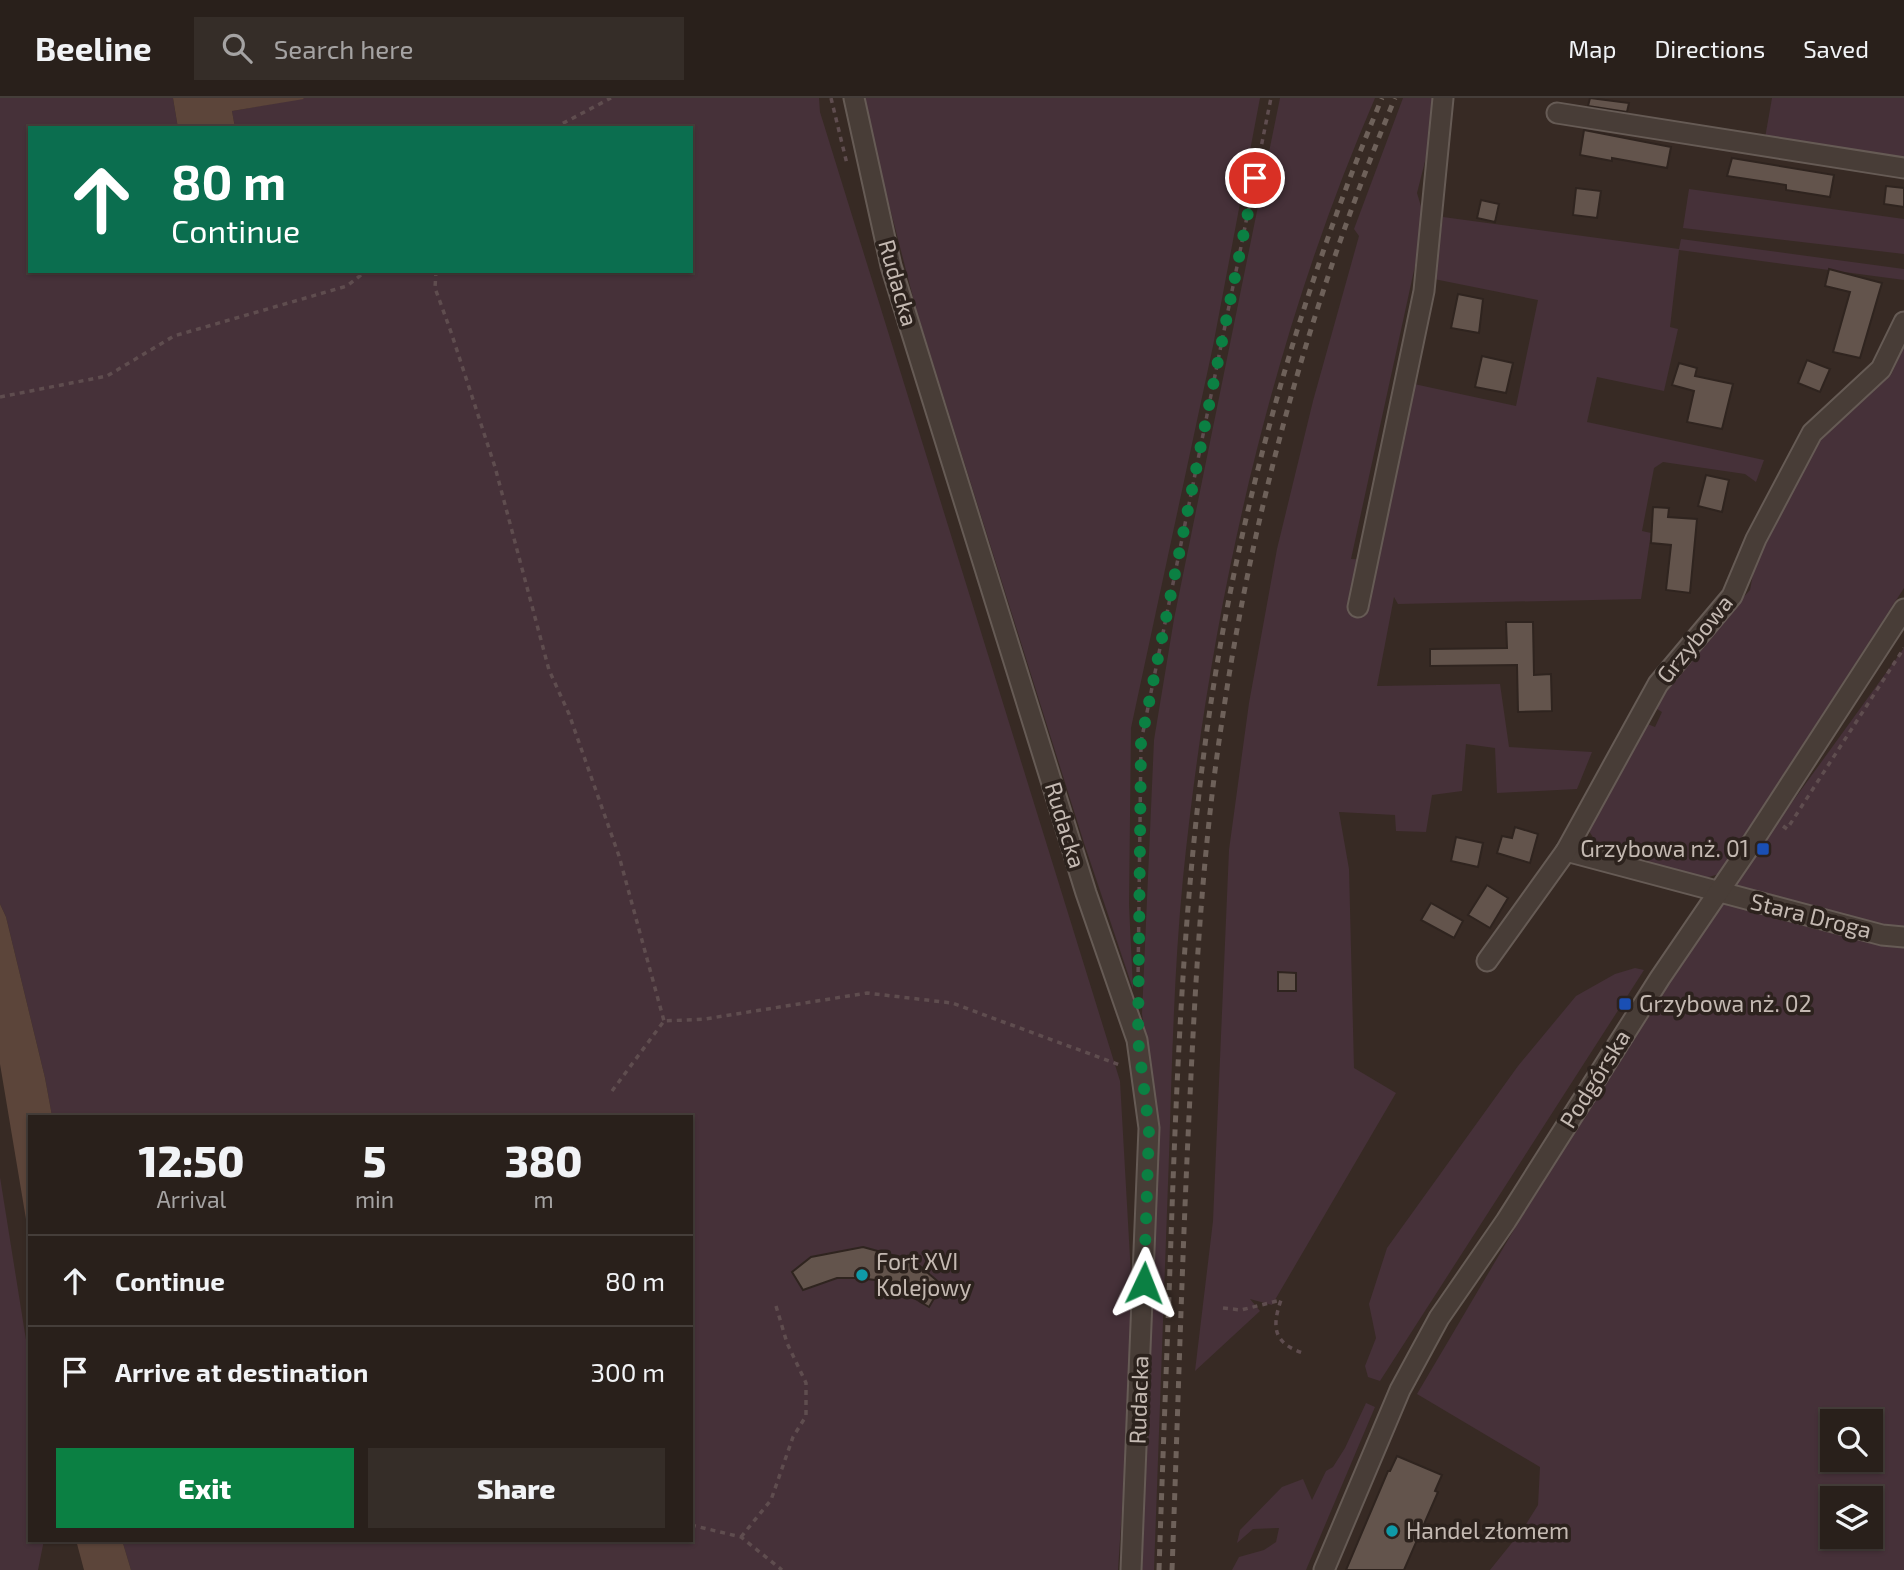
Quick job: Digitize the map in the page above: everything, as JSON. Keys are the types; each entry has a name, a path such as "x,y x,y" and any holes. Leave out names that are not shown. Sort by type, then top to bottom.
{"street":[{"name":"Rudacka","path":"855,98 891,266 1082,880 1138,1040 1149,1129 1131,1570"},
{"path":"1358,607 1424,290 1443,98"},
{"path":"1557,113 1904,168"},
{"name":"Grzybowa","path":"1487,961 1566,851 1658,684 1732,596 1756,539 1812,433 1881,369 1904,322"},
{"name":"Podgórska","path":"1324,1570 1400,1390 1439,1318 1506,1221 1660,978 1904,609"},
{"name":"Stara Droga","path":"1566,851 1882,935 1904,937"}],"path":[{"path":"558,126 611,98"},
{"path":"1138,985 1141,742 1271,98"},
{"path":"0,397 107,376 174,336 347,286 363,273"},
{"path":"436,273 435,288 452,332 495,467 549,670 569,714 619,856 664,1021"},
{"path":"611,1091 664,1021 705,1018 867,993 952,1003 1130,1069"},
{"path":"1223,1308 1241,1310 1281,1300 1274,1319 1278,1336 1306,1354"},
{"path":"741,1536 771,1500 793,1437 806,1416 806,1383 787,1343 776,1306"},
{"path":"693,1525 741,1536 782,1570"}],"shaded area":[{"path":"0,98 173,98 178,126 28,126 28,273 693,273 693,126 235,126 232,111 304,98 819,98 820,112 1120,1081 1134,1328 1118,1570 131,1570 123,1542 693,1542 693,1115 52,1115 6,917 0,904"},
{"path":"173,98 304,99 232,111 235,126 178,126"},
{"path":"865,98 1260,98 1213,346 1131,728 1129,905 1133,989 1084,843 916,309 869,127"},
{"path":"1280,98 1375,98 1337,191 1275,382 1249,480 1209,678 1183,878 1177,947 1154,1570 1142,1570 1159,1133 1142,1014 1154,740 1174,619"},
{"path":"1403,98 1438,98 1435,122 1417,193 1425,220 1351,559 1374,560 1414,384 1516,406 1538,300 1434,279 1443,217 1679,249 1681,239 1904,269 1904,280 1679,250 1670,327 1678,329 1664,391 1597,377 1587,422 1764,460 1756,482 1745,474 1663,462 1654,468 1642,531 1651,533 1641,599 1398,604 1394,597 1377,686 1500,684 1509,747 1592,752 1577,789 1497,793 1495,748 1466,744 1462,791 1432,795 1426,832 1396,831 1395,815 1339,812 1349,869 1354,1068 1396,1093 1272,1305 1250,1299 1260,1311 1195,1371 1213,1221 1229,850 1249,703 1277,549 1313,401 1359,236 1354,229"},
{"path":"1772,98 1904,98 1904,162 1765,138"},
{"path":"1689,189 1904,219 1904,254 1683,228"},
{"path":"1904,347 1904,588 1719,874 1702,879 1601,850 1589,831 1617,771 1645,723 1655,727 1662,712 1652,706 1705,639 1750,590 1756,558 1814,444 1891,375"},
{"path":"1904,648 1904,1570 1490,1570 1523,1529 1538,1505 1540,1467 1417,1394 1515,1228 1706,921"},
{"path":"0,904 6,917 52,1115 28,1115 28,1231 0,1064"},
{"path":"1635,968 1644,970 1380,1381 1368,1377 1365,1366 1376,1338 1369,1304 1387,1248 1518,1066 1576,996 1615,974"},
{"path":"0,1177 28,1352 28,1542 44,1542 38,1570 0,1570"},
{"path":"1366,1403 1375,1407 1306,1570 1232,1570 1239,1557 1264,1550 1276,1542 1279,1528 1253,1529 1237,1543 1240,1530 1282,1487 1303,1479 1312,1500 1326,1471 1333,1467 1345,1448"},
{"path":"77,1542 123,1542 131,1570 84,1570"}],"building":[{"path":"1590,98 1629,103 1627,112 1588,106"},
{"path":"1584,130 1671,147 1667,168 1580,155"},
{"path":"1732,158 1834,175 1830,197 1786,190 1786,185 1727,176"},
{"path":"1886,186 1904,188 1904,207 1884,204"},
{"path":"1576,188 1601,191 1597,218 1573,215"},
{"path":"1481,200 1499,204 1495,222 1477,218"},
{"path":"1829,269 1882,283 1860,358 1833,352 1850,292 1825,286"},
{"path":"1458,294 1483,299 1479,333 1451,328"},
{"path":"1482,356 1513,363 1506,393 1475,387"},
{"path":"1807,360 1830,369 1820,392 1798,383"},
{"path":"1679,363 1697,368 1695,376 1733,384 1722,429 1687,422 1694,391 1672,385"},
{"path":"1706,475 1729,480 1722,512 1698,506"},
{"path":"1653,507 1669,508 1668,517 1697,519 1690,593 1666,590 1671,545 1651,543"},
{"path":"1506,622 1533,622 1534,675 1551,674 1552,711 1518,712 1517,665 1430,666 1430,649 1507,648"},
{"path":"1515,827 1538,834 1530,863 1497,853 1502,836 1512,838"},
{"path":"1456,837 1483,843 1478,867 1451,861"},
{"path":"1487,885 1508,898 1490,928 1468,915"},
{"path":"1431,903 1463,921 1454,938 1421,920"},
{"path":"1278,972 1296,973 1296,991 1278,991"},
{"name":"Fort XVI Kolejowy","path":"863,1247 914,1261 942,1285 929,1307 885,1281 837,1278 803,1290 792,1272 811,1257"},
{"name":"Handel złomem","path":"1397,1456 1442,1475 1435,1491 1438,1492 1404,1570 1346,1570 1388,1471"}],"railway":[{"path":"1159,1570 1181,1005 1193,853 1210,712 1224,622 1264,444 1317,269 1382,98"},
{"path":"1172,1570 1195,1002 1205,861 1222,721 1250,561 1289,404 1337,249 1395,98"}],"place":[{"name":"Grzybowa nż. 01","path":"1763,849"},
{"name":"Grzybowa nż. 02","path":"1625,1004"},
{"name":"Fort XVI Kolejowy","path":"862,1275"},
{"name":"Handel złomem","path":"1392,1531"}],"route":[{"path":"1144,1283 1149,1129 1138,1040 1141,742 1255,178"}]}
